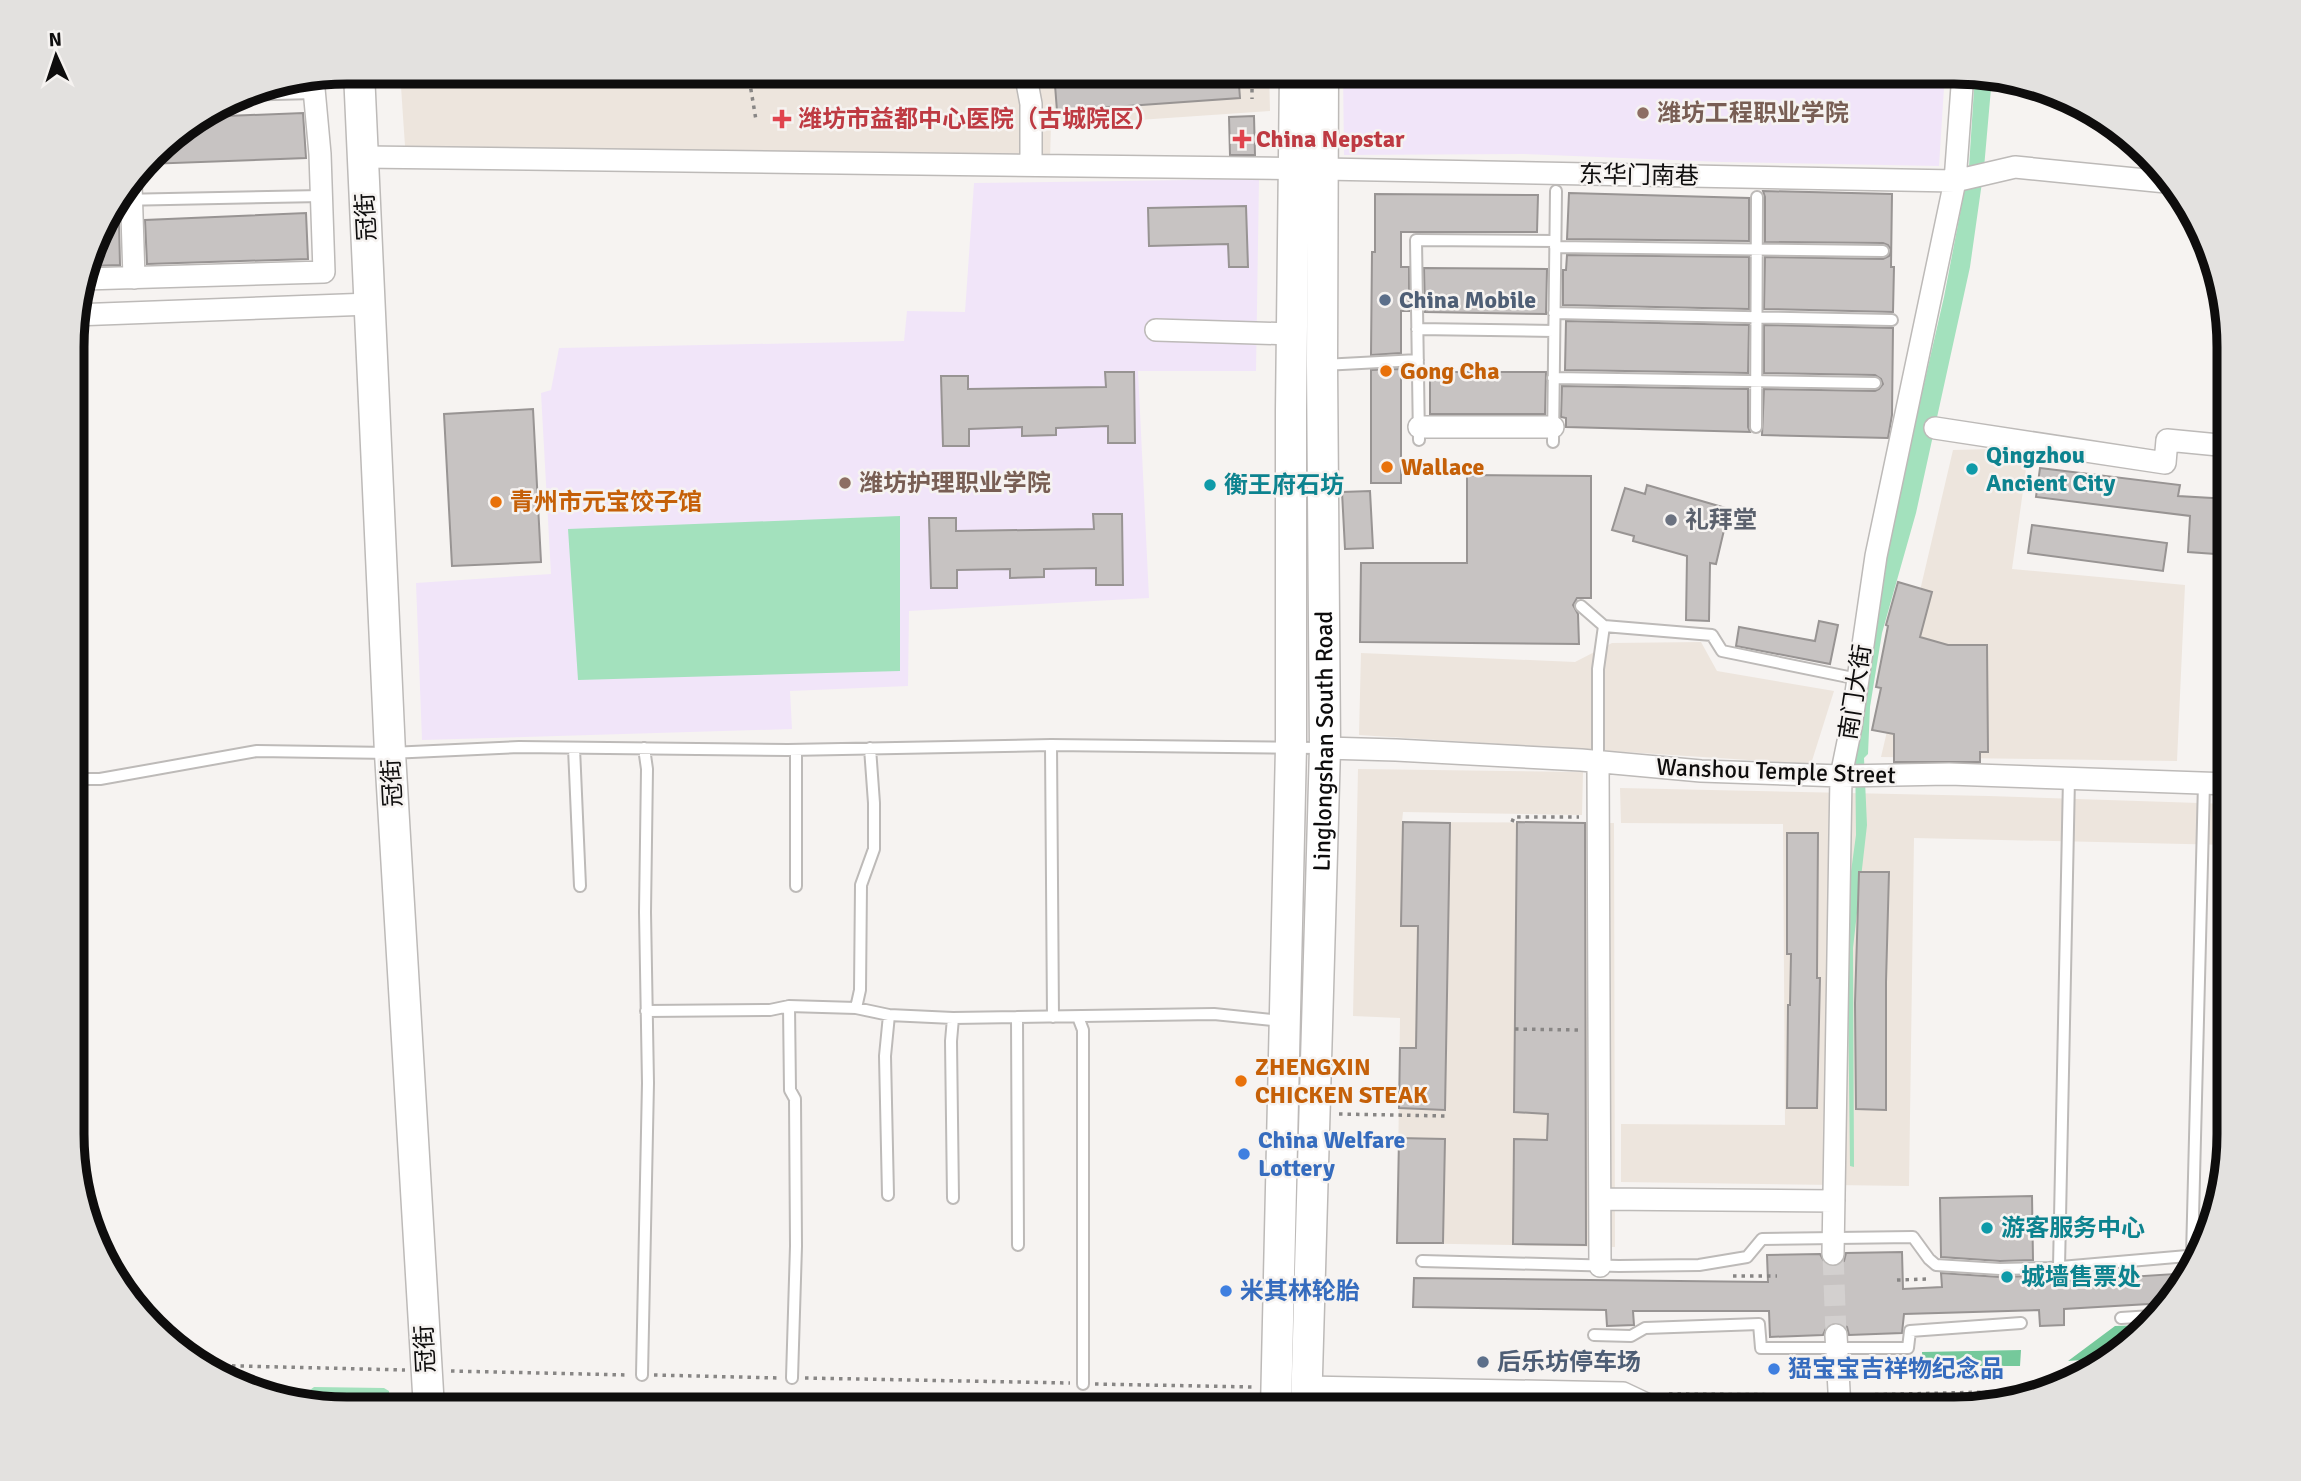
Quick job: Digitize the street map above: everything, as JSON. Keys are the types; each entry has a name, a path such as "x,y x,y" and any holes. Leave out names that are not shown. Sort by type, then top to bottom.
{"main road":[{"name":"冠街","path":"360,84 390,753 428,1397"},
{"name":"Linglongshan South Road","path":"1297,84 1309,169 1322,365 1325,748 1306,1397"},
{"name":"Linglongshan South Road","path":"1276,1397 1291,747 1292,334 1309,169 1321,84"}],"street":[{"path":"1027,84 1031,104 1031,165"},
{"name":"南门大街","path":"1833,1246 1841,776 1876,556 1955,181 1961,84"},
{"path":"93,279 324,272 314,86"},
{"name":"东华门南巷","path":"363,157 1309,169 1955,181 2015,167 2158,181"},
{"path":"128,202 134,278"},
{"path":"86,315 371,304"},
{"path":"1156,330 1292,334"},
{"path":"1935,428 2165,463 2167,440 2217,445"},
{"path":"1419,434 1553,435"},
{"name":"Wanshou Temple Street","path":"1325,748 1396,750 1702,771 2217,783"},
{"path":"1598,763 1600,1266"},
{"path":"1600,1199 1834,1200"},
{"path":"1836,1341 1839,1397"},
{"path":"1369,1397 1623,1393 1632,1397"}],"lane":[{"path":"1553,435 1556,191"},
{"path":"132,195 322,196"},
{"path":"1756,427 1757,197"},
{"path":"1419,434 1416,240 1883,251"},
{"path":"1554,313 1892,320"},
{"path":"1417,329 1554,331"},
{"path":"1322,365 1418,360"},
{"path":"1553,378 1875,383"},
{"path":"1581,606 1604,626 1712,635 1722,650 1858,679"},
{"path":"1598,763 1598,669 1604,626"},
{"path":"84,779 100,779 257,751 390,753 519,747 796,750 1051,745 1325,748"},
{"path":"1051,745 1053,1017"},
{"path":"575,748 580,886"},
{"path":"642,1375 646,1233 647,769 644,748"},
{"path":"856,1008 860,990 861,886 874,849 870,748"},
{"path":"796,750 796,886"},
{"path":"2059,1267 2069,778"},
{"path":"2195,1239 2204,783"},
{"path":"646,1011 769,1010 789,1006 856,1008 888,1015 953,1018 1214,1014 1285,1021"},
{"path":"789,1006 790,1090 795,1099 796,1246 792,1378"},
{"path":"888,1015 884,1056 888,1195"},
{"path":"1017,1017 1017,1245"},
{"path":"1078,1017 1083,1030 1083,1384"},
{"path":"953,1018 953,1198"},
{"path":"1422,1261 1600,1266 1699,1265 1747,1257 1762,1239 1833,1246 1913,1237 1928,1259 1936,1265 2000,1269 2059,1267 2188,1256"},
{"path":"2121,1318 2143,1317"},
{"path":"1594,1335 1631,1336 1645,1328 1759,1324 1761,1348 1836,1341 1908,1348 1910,1331 2021,1323"}],"path":[{"path":"750,84 756,120"},
{"path":"1252,84 1252,99"},
{"path":"1512,822 1514,817 1598,817"},
{"path":"1515,1029 1599,1030"},
{"path":"1314,1114 1445,1116"},
{"path":"1731,1276 1777,1276"},
{"path":"222,1366 1083,1384 1262,1397"}],"shaded area":[{"name":"潍坊市益都中心医院（古城院区）","path":"401,84 1269,84 1270,111 1051,126 1050,159 405,146"},
{"name":"潍坊工程职业学院","path":"1343,84 1944,84 1939,166 1722,162 1523,154 1344,155"},
{"name":"潍坊护理职业学院","path":"1259,179 1256,371 1138,371 1149,598 909,611 908,686 790,691 792,729 422,740 416,583 551,574 541,393 551,390 559,348 904,341 907,311 965,312 974,183"},
{"path":"2029,448 2012,569 2185,585 2177,761 1881,757 1953,450"},
{"path":"1701,642 1717,671 1834,691 1811,764 1359,735 1361,653 1575,662 1612,643"},
{"path":"1358,769 1583,772 1582,815 1403,812 1402,822 1614,823 1615,1247 1397,1243 1400,1018 1353,1016"},
{"path":"1620,788 2217,804 2217,845 1914,838 1909,1186 1621,1182 1621,1124 1785,1125 1783,824 1621,823"}],"green space":[{"path":"1974,85 1991,86 1984,168 1970,267 1916,513 1882,633 1870,707 1868,754 1864,758 1867,825 1853,948 1854,1167 1850,1166 1847,901 1856,835 1855,743 1887,545 1944,297 1969,167"},
{"path":"900,516 900,671 578,680 568,529"},
{"path":"2135,1325 2090,1359 2068,1361 2115,1326"},
{"path":"2021,1350 2020,1366 1923,1366 1922,1352"},
{"path":"314,1387 384,1388 389,1391 389,1397 312,1395 309,1395"}],"building":[{"path":"1055,84 1239,84 1240,98 1057,111"},
{"path":"303,113 306,158 158,164 187,138 220,116"},
{"name":"China Nepstar","path":"1254,116 1255,155 1230,155 1229,117"},
{"path":"1763,191 1892,194 1893,312 1764,309 1765,257 1883,259 1889,256 1891,250 1883,243 1765,242"},
{"path":"1569,193 1749,198 1749,241 1567,239"},
{"path":"1375,194 1538,195 1537,232 1401,232 1401,267 1409,267 1409,311 1401,311 1401,353 1371,355"},
{"path":"1246,206 1248,267 1229,267 1228,244 1149,246 1148,208"},
{"path":"306,213 308,259 147,264 145,220"},
{"path":"114,223 119,223 120,265 97,266 104,246"},
{"path":"1567,255 1749,257 1749,309 1563,305 1563,270 1566,270"},
{"path":"1424,268 1547,269 1546,314 1425,312"},
{"path":"1566,321 1749,325 1748,373 1565,370"},
{"path":"1764,325 1893,328 1892,415 1888,438 1762,435 1764,389 1875,391 1883,384 1875,375 1764,373"},
{"path":"1401,369 1401,483 1371,483 1371,370"},
{"path":"1105,372 1134,372 1135,443 1108,443 1108,426 1056,428 1056,435 1022,436 1022,427 969,429 969,446 943,446 941,376 968,376 968,389 1106,387"},
{"path":"1430,372 1546,372 1545,414 1430,414"},
{"path":"1562,386 1748,389 1750,432 1566,427 1566,418 1561,417"},
{"path":"533,409 541,562 452,566 444,414"},
{"path":"2040,468 2180,485 2178,496 2217,498 2217,554 2188,552 2190,516 2036,497"},
{"path":"1467,475 1591,476 1591,598 1577,598 1573,605 1578,614 1579,644 1360,642 1361,563 1467,563"},
{"name":"礼拜堂","path":"1647,485 1729,509 1716,564 1710,563 1709,621 1686,620 1687,556 1633,541 1634,536 1612,530 1625,488 1645,494"},
{"path":"1370,491 1373,548 1345,549 1342,492"},
{"path":"1093,514 1122,514 1123,585 1096,585 1096,568 1044,569 1044,577 1010,578 1010,569 957,570 957,588 931,588 929,518 956,518 956,531 1094,529"},
{"path":"2032,525 2167,543 2163,571 2028,553"},
{"path":"1898,582 1932,592 1920,637 1948,645 1987,645 1988,752 1980,752 1980,762 1894,762 1894,734 1872,730 1881,688 1876,687 1888,626 1886,625"},
{"path":"1819,621 1838,625 1830,664 1736,646 1739,627 1815,641"},
{"path":"1403,822 1450,823 1445,1110 1399,1108 1400,1048 1416,1048 1418,926 1401,926"},
{"path":"1517,822 1585,823 1586,1245 1513,1244 1514,1139 1547,1140 1548,1114 1514,1112"},
{"path":"1787,833 1818,833 1817,978 1820,978 1817,1108 1787,1108 1791,954 1787,954"},
{"path":"1859,872 1889,872 1886,1110 1856,1109 1855,1003"},
{"path":"1399,1138 1445,1139 1443,1243 1397,1243"},
{"name":"游客服务中心","path":"2032,1196 2033,1260 1941,1257 1940,1198"},
{"path":"1902,1252 1903,1289 1942,1287 1941,1273 2034,1276 2034,1283 2177,1274 2155,1304 2064,1309 2064,1325 2040,1326 2039,1310 1904,1314 1902,1333 1849,1335 1847,1327 1836,1322 1828,1324 1823,1335 1770,1337 1769,1311 1633,1311 1634,1325 1607,1326 1606,1310 1413,1307 1414,1278 1768,1282 1767,1255 1820,1254 1826,1265 1833,1267 1844,1261 1846,1253"}],"tunnel":[{"path":"1833,1254 1836,1335"}],"place":[{"name":"潍坊工程职业学院","path":"1643,113"},
{"name":"潍坊市益都中心医院（古城院区）","path":"782,119"},
{"name":"China Nepstar","path":"1242,139"},
{"name":"China Mobile","path":"1385,300"},
{"name":"Gong Cha","path":"1386,371"},
{"name":"Wallace","path":"1387,467"},
{"name":"Qingzhou Ancient City","path":"1972,469"},
{"name":"潍坊护理职业学院","path":"845,483"},
{"name":"衡王府石坊","path":"1210,485"},
{"name":"青州市元宝饺子馆","path":"496,502"},
{"name":"礼拜堂","path":"1671,520"},
{"name":"ZHENGXIN CHICKEN STEAK","path":"1241,1081"},
{"name":"China Welfare Lottery","path":"1244,1154"},
{"name":"游客服务中心","path":"1987,1228"},
{"name":"城墙售票处","path":"2007,1277"},
{"name":"米其林轮胎","path":"1226,1291"},
{"name":"后乐坊停车场","path":"1483,1362"},
{"name":"峱宝宝吉祥物纪念品","path":"1774,1369"}]}
